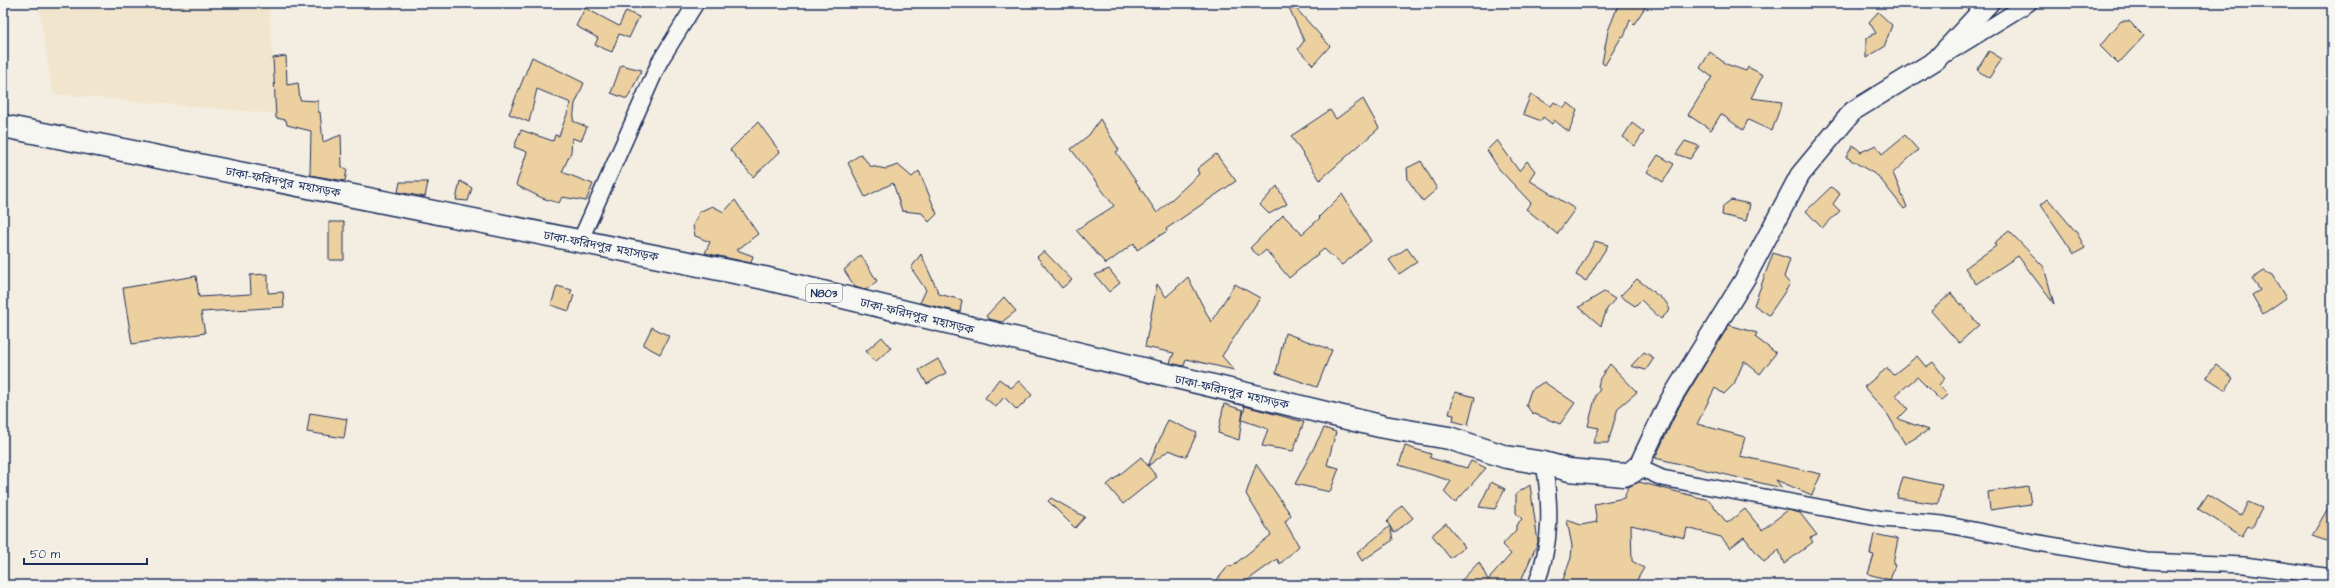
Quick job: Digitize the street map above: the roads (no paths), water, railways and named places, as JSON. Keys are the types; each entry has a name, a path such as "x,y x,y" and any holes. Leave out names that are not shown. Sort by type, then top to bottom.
{"highway":[{"name":"ঢাকা-ফরিদপুর মহাসড়ক","path":"3,126 764,278 1362,422 1449,438 1506,458 1544,463 1569,470 1624,474 1632,472 1638,467"}],"street":[{"path":"580,242 660,61 696,3"},
{"path":"1936,60 1989,3"},
{"path":"2029,3 1853,111 1800,175 1746,277 1669,402 1638,467 1662,478 1883,519 1943,524 2033,542 2146,561 2244,565 2332,577"},
{"path":"1536,585 1548,547 1550,523 1544,463"}]}
